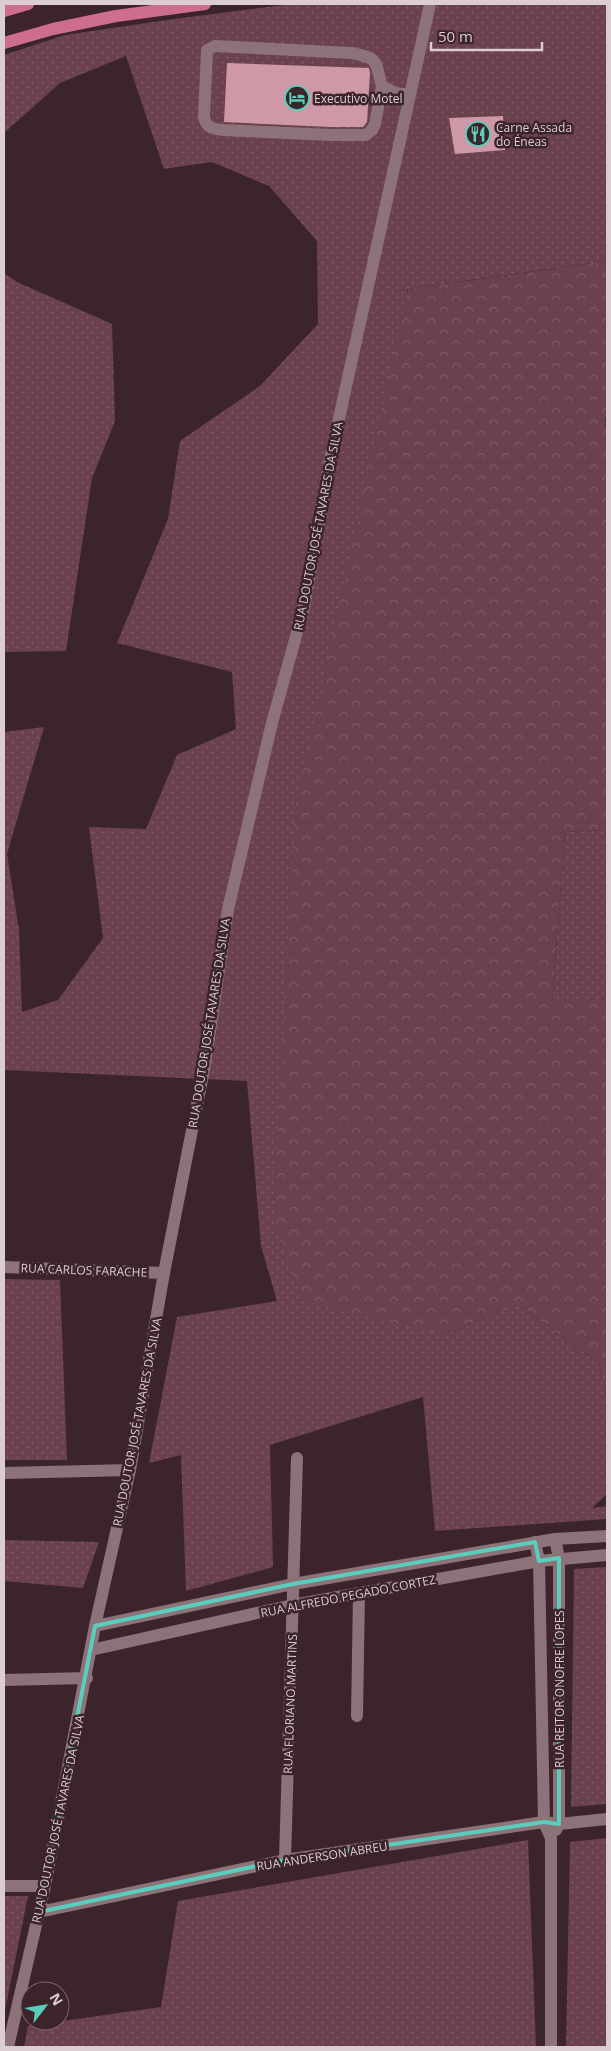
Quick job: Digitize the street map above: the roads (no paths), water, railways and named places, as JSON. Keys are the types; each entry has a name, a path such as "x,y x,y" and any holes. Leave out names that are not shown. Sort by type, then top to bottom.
{"main road":[{"path":"4,12 28,4"},
{"path":"4,43 53,29 116,16 206,4"}],"street":[{"name":"RUA DOUTOR JOSÉ TAVARES DA SILVA","path":"8,2040 45,1886 87,1678 95,1626 130,1470 164,1273 205,1064 228,909 272,723 304,607 331,455 430,4"},
{"path":"215,46 352,53 370,57 377,64 382,86 375,124 366,135 330,136 223,130 210,128 205,122 204,117 207,50 215,46"},
{"path":"382,86 396,93 410,95"},
{"name":"RUA CARLOS FARACHE","path":"4,1267 164,1273"},
{"name":"RUA FLORIANO MARTINS","path":"285,1860 297,1458"},
{"path":"4,1473 130,1470"},
{"name":"RUA ALFREDO PEGADO CORTEZ","path":"95,1626 293,1584 535,1542 607,1536"},
{"name":"RUA REITOR ONOFRE LOPES","path":"551,1838 559,1824 559,1558 555,1539"},
{"name":"RUA REITOR ONOFRE LOPES","path":"535,1542 539,1561 544,1822 551,1838 551,2047"},
{"name":"RUA ALFREDO PEGADO CORTEZ","path":"91,1650 293,1605 539,1561 607,1555"},
{"path":"356,1716 359,1593"},
{"path":"4,1680 87,1678"},
{"name":"RUA ANDERSON ABREU","path":"39,1912 285,1860 544,1822 559,1824 607,1819"},
{"path":"4,1886 45,1886"}],"place":[{"name":"Executivo Motel","path":"297,98"},
{"name":"Carne Assada do Éneas","path":"478,134"}]}
